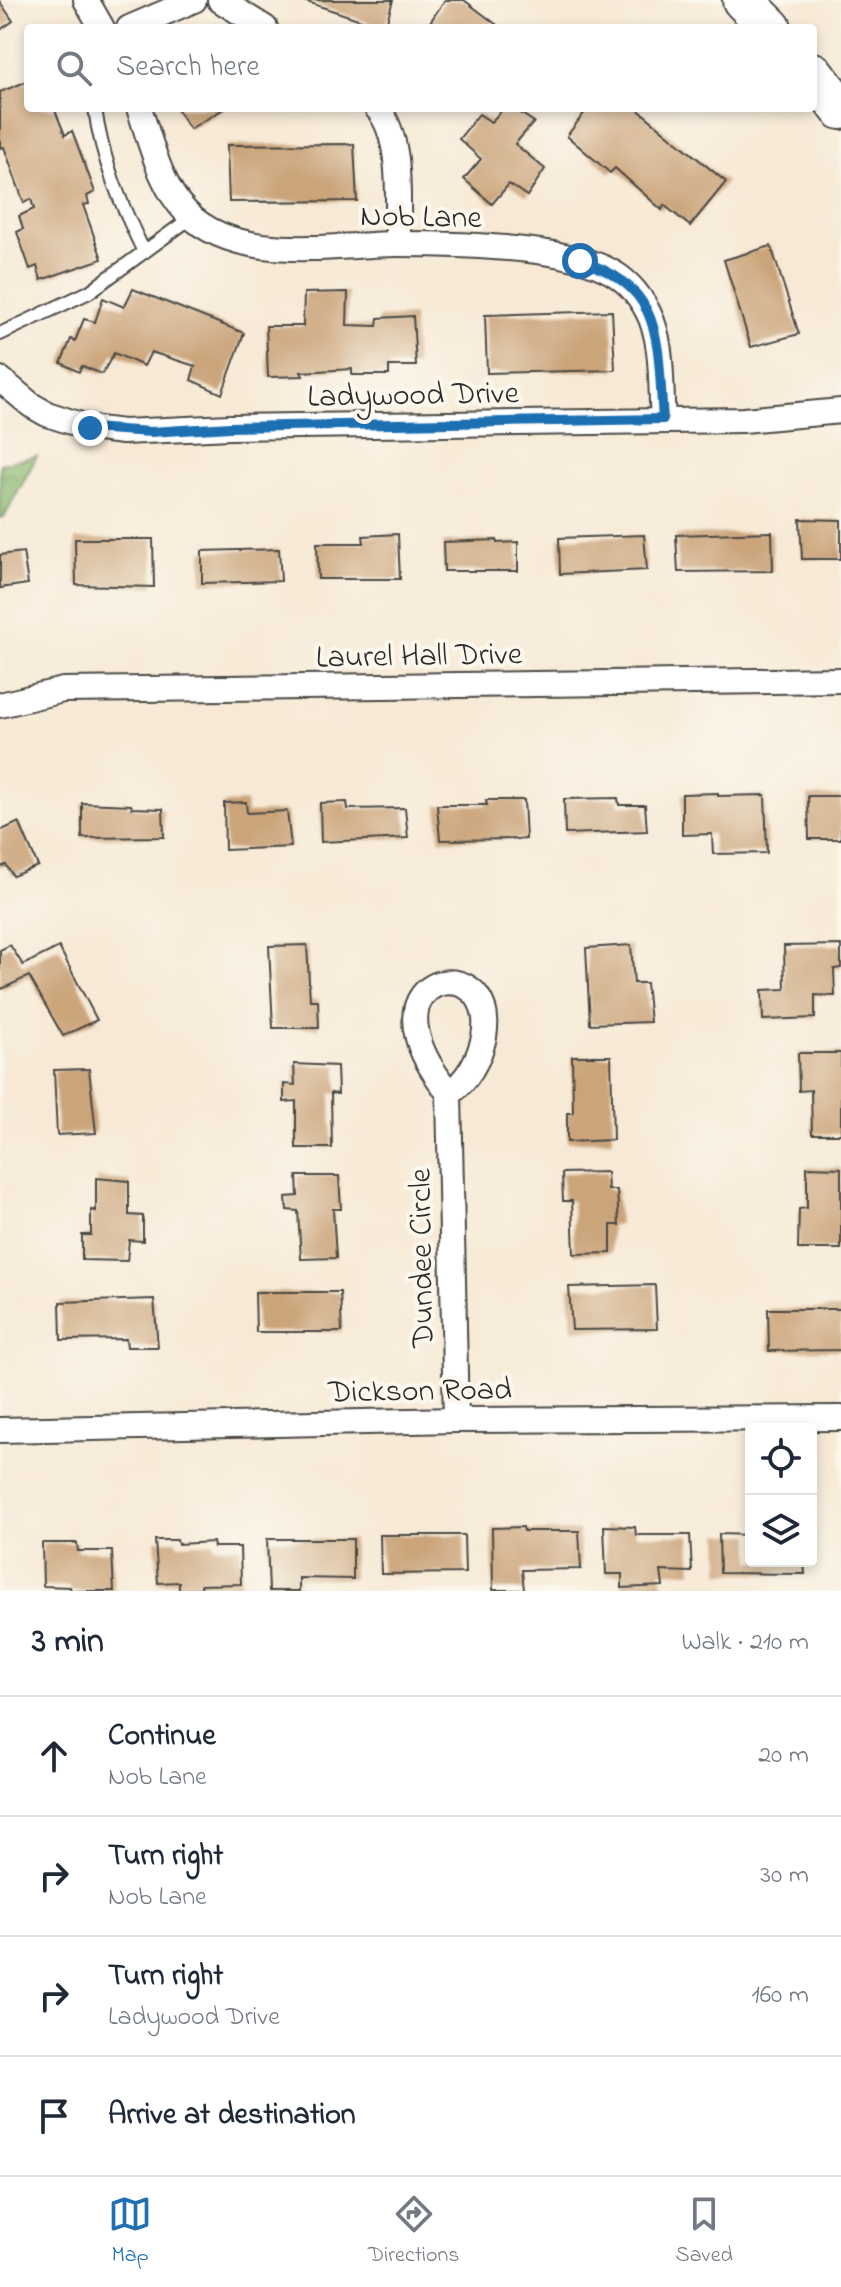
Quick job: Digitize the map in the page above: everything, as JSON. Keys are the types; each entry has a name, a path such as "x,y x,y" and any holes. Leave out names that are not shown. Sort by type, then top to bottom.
{"main road":[{"path":"743,0 767,24"},
{"path":"817,78 841,109"}],"street":[{"path":"86,0 100,24"},
{"path":"138,24 194,0"},
{"path":"220,0 259,24"},
{"name":"Nob Lane","path":"140,112 161,173 174,196 200,224 235,240 275,248 398,244 531,252 580,261 618,276 635,291 652,322 663,419"},
{"path":"379,112 390,129 395,150 398,244"},
{"name":"Ladywood Drive","path":"0,379 47,414 69,423 106,431 744,420 841,411"},
{"name":"Laurel Hall Drive","path":"0,705 63,690 841,680"},
{"name":"Dundee Circle","path":"449,1094 456,1420"},
{"name":"Dickson Road","path":"0,1430 456,1420 841,1418"}],"lane":[{"path":"95,112 97,129 123,209 144,252"},
{"path":"0,334 89,292 192,217"}],"green space":[{"path":"37,456 5,516 0,518 0,464"}],"building":[{"path":"301,0 393,0 386,24 373,24"},
{"path":"445,0 464,0 496,24 429,24"},
{"path":"0,2 13,21 0,30"},
{"path":"24,83 24,112 56,112 65,135 72,131 95,192 87,196 89,204 83,205 102,259 41,280 37,266 30,269 17,232 23,229 19,216 34,209 31,199 24,203 4,147 0,148 0,92"},
{"path":"179,112 218,112 190,129"},
{"path":"500,112 519,112 534,122 515,144 545,169 527,196 509,184 492,204 464,179 481,159 459,139 479,114 491,122"},
{"path":"585,112 641,112 726,182 690,226 664,205 662,210 615,168 610,173 567,136"},
{"path":"354,144 357,201 229,202 227,145"},
{"path":"771,246 799,334 751,347 724,260"},
{"path":"133,289 244,333 222,394 191,380 195,366 151,352 144,366 114,353 102,374 82,366 79,372 61,363 84,319 95,322 103,298 124,307"},
{"path":"348,292 347,325 377,326 378,318 413,316 416,366 389,366 389,375 352,375 352,369 268,377 266,326 303,326 304,293"},
{"path":"612,311 615,370 487,373 485,315"},
{"path":"800,519 841,520 841,559 802,559"},
{"path":"772,532 773,571 678,572 676,535"},
{"path":"398,534 400,579 318,579 317,543 364,543 363,536"},
{"path":"644,535 647,570 560,574 559,538"},
{"path":"75,539 153,539 154,587 76,585"},
{"path":"497,540 497,543 518,542 518,571 444,571 443,542"},
{"path":"279,549 281,581 202,583 202,551"},
{"path":"23,552 28,584 0,588 0,555"},
{"path":"718,793 718,796 765,795 767,853 713,854 712,834 682,835 682,794"},
{"path":"808,796 841,796 841,839 809,839"},
{"path":"618,798 619,805 645,805 647,831 565,834 564,799"},
{"path":"486,800 524,800 526,839 440,840 437,805 487,805"},
{"path":"246,802 247,813 287,811 291,847 225,850 224,803"},
{"path":"347,802 348,809 405,808 408,838 321,842 320,803"},
{"path":"82,803 163,809 164,837 82,838"},
{"path":"19,822 38,866 13,876 6,865 0,867 0,831"},
{"path":"10,945 23,965 59,947 97,1020 63,1036 29,976 2,989 0,950"},
{"path":"307,945 310,1000 318,1000 319,1028 273,1028 269,946"},
{"path":"631,945 634,983 646,983 650,1022 590,1024 586,948"},
{"path":"841,945 841,968 834,969 835,996 815,995 815,1018 763,1020 762,990 785,989 784,946"},
{"path":"798,1053 841,1053 841,1134 812,1134 811,1090 799,1091"},
{"path":"572,1056 611,1056 613,1140 567,1142 567,1113 573,1113"},
{"path":"294,1064 337,1066 338,1094 331,1093 332,1148 296,1148 296,1101 284,1102 284,1084 295,1085"},
{"path":"89,1069 96,1133 57,1135 54,1070"},
{"path":"807,1167 841,1168 841,1249 798,1249 799,1209 807,1208"},
{"path":"607,1172 608,1190 617,1190 619,1225 611,1225 611,1253 574,1254 572,1201 563,1201 562,1173"},
{"path":"297,1176 339,1176 341,1209 333,1209 336,1258 301,1259 298,1211 287,1210 286,1197 298,1196"},
{"path":"96,1178 129,1181 129,1215 143,1216 143,1241 129,1240 127,1261 82,1260 82,1235 91,1235 91,1210 96,1211"},
{"path":"655,1285 657,1329 572,1330 569,1287"},
{"path":"255,1292 340,1292 342,1332 256,1332"},
{"path":"154,1299 158,1347 127,1347 126,1339 61,1340 60,1302"},
{"path":"768,1309 841,1309 841,1350 769,1351"},
{"path":"604,1526 635,1527 636,1535 690,1535 692,1572 661,1571 663,1586 622,1588 622,1574 606,1574"},
{"path":"523,1527 524,1531 579,1531 581,1569 522,1570 524,1590 493,1590 492,1528"},
{"path":"719,1534 745,1535 745,1567 804,1567 805,1574 720,1573"},
{"path":"380,1535 464,1535 465,1573 381,1574"},
{"path":"267,1539 353,1539 353,1579 299,1578 299,1591 269,1591"},
{"path":"155,1540 177,1540 178,1544 213,1542 214,1547 240,1547 241,1584 201,1585 202,1591 179,1591 179,1582 158,1583"},
{"path":"42,1543 77,1543 78,1551 112,1551 114,1591 71,1591 70,1587 43,1586"}],"route":[{"path":"90,428 151,432 230,427 663,419 656,334 648,311 635,291 618,276 580,261"}]}
